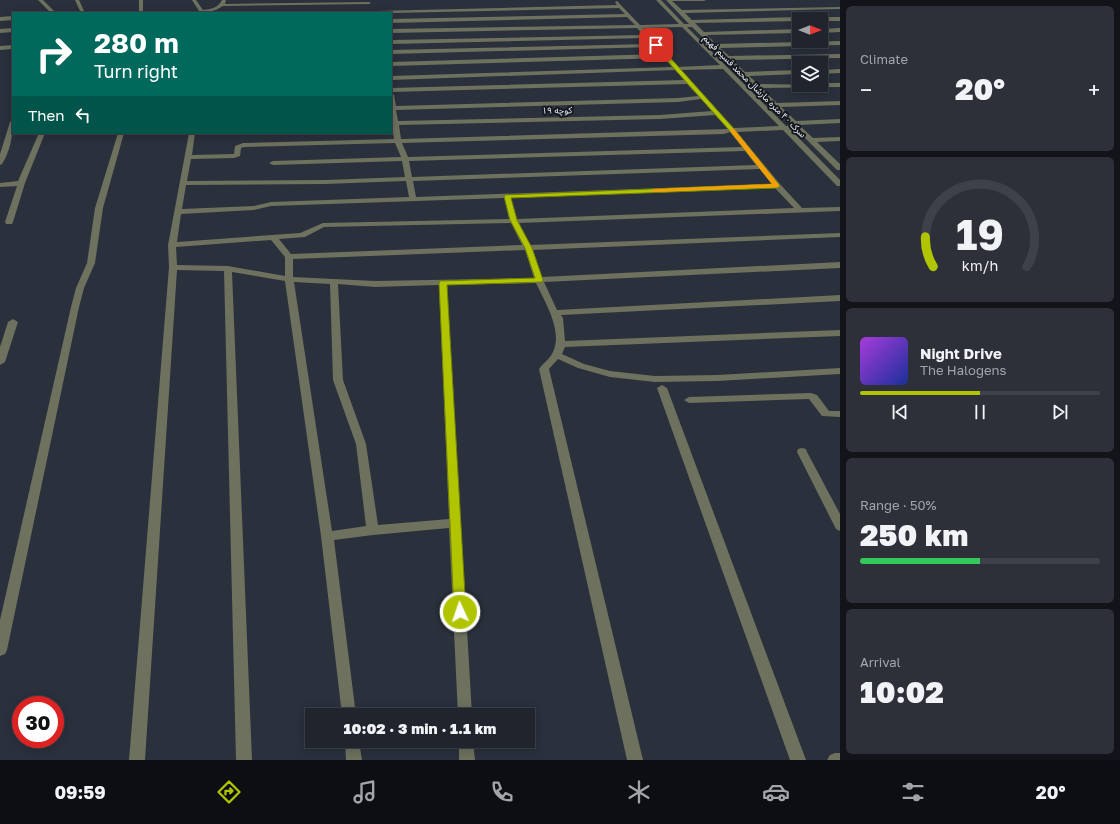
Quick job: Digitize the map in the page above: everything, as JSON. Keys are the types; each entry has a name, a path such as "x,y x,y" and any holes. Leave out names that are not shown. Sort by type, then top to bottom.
{"street":[{"path":"40,0 53,12"},
{"path":"77,0 83,12"},
{"path":"141,0 141,12"},
{"path":"194,0 200,12"},
{"path":"205,12 216,9 223,2 241,0"},
{"path":"616,0 690,82 732,130 777,186 800,210"},
{"name":"سرک ۴۰ متره مارشال محمد قسیم فهیم","path":"658,0 840,184"},
{"path":"668,0 704,0"},
{"name":"سرک ۴۰ متره مارشال محمد قسیم فهیم","path":"668,0 811,140 836,161 840,168"},
{"path":"223,2 369,2"},
{"path":"375,12 621,6"},
{"path":"680,12 840,8"},
{"path":"392,21 629,15"},
{"path":"0,19 12,18"},
{"path":"828,19 840,19"},
{"path":"392,30 682,25 692,23 792,20"},
{"path":"0,31 12,30"},
{"path":"828,31 840,30"},
{"path":"702,34 792,31"},
{"path":"392,42 648,36"},
{"path":"715,46 840,43"},
{"path":"392,52 656,45"},
{"path":"0,48 12,47"},
{"path":"392,64 666,56"},
{"path":"727,58 840,56"},
{"path":"392,78 724,67"},
{"path":"828,72 840,71"},
{"path":"744,74 792,72"},
{"path":"392,90 690,82"},
{"path":"828,85 840,84"},
{"path":"756,86 792,85"},
{"path":"413,199 405,159 398,141 394,123 393,108 678,100 703,97"},
{"path":"776,105 840,103"},
{"name":"کوچه ۱۹","path":"394,123 660,117 717,113"},
{"path":"188,157 234,156 238,155 237,147 243,145 724,132 732,130 784,127 840,121"},
{"path":"0,163 12,125"},
{"path":"9,222 21,183 42,134"},
{"path":"0,650 75,307 80,288 91,263 99,208 121,134"},
{"path":"137,760 173,267 172,245 192,134"},
{"path":"811,140 840,139"},
{"path":"273,163 747,149"},
{"path":"182,183 325,182 761,167"},
{"path":"0,185 21,183"},
{"path":"178,212 254,208 271,204 777,186"},
{"path":"507,196 514,220 528,248 539,280 554,313 558,318 559,350 544,369 635,760"},
{"path":"172,245 302,235 323,225 514,220 840,208"},
{"path":"290,257 840,235"},
{"path":"274,238 290,257 288,279 327,536 347,708"},
{"path":"173,267 228,270 288,279 375,284 539,280 840,265"},
{"path":"228,270 244,760"},
{"path":"334,282 338,380 361,444 374,530"},
{"path":"443,283 465,708"},
{"path":"554,313 840,298"},
{"path":"0,362 13,322"},
{"path":"559,350 840,333"},
{"path":"559,350 581,366 610,374 655,379 718,378 840,372"},
{"path":"662,388 798,760"},
{"path":"688,400 811,396 826,414 840,414"},
{"path":"802,452 840,526"},
{"path":"327,536 374,530 456,523"},
{"path":"353,748 354,760"},
{"path":"466,748 467,760"},
{"path":"835,760 840,760"}],"slow traffic":[{"path":"655,191 777,186 732,130"}],"route":[{"path":"460,612 443,283 539,280 528,248 514,220 507,196 777,186 732,130 656,45"}]}
